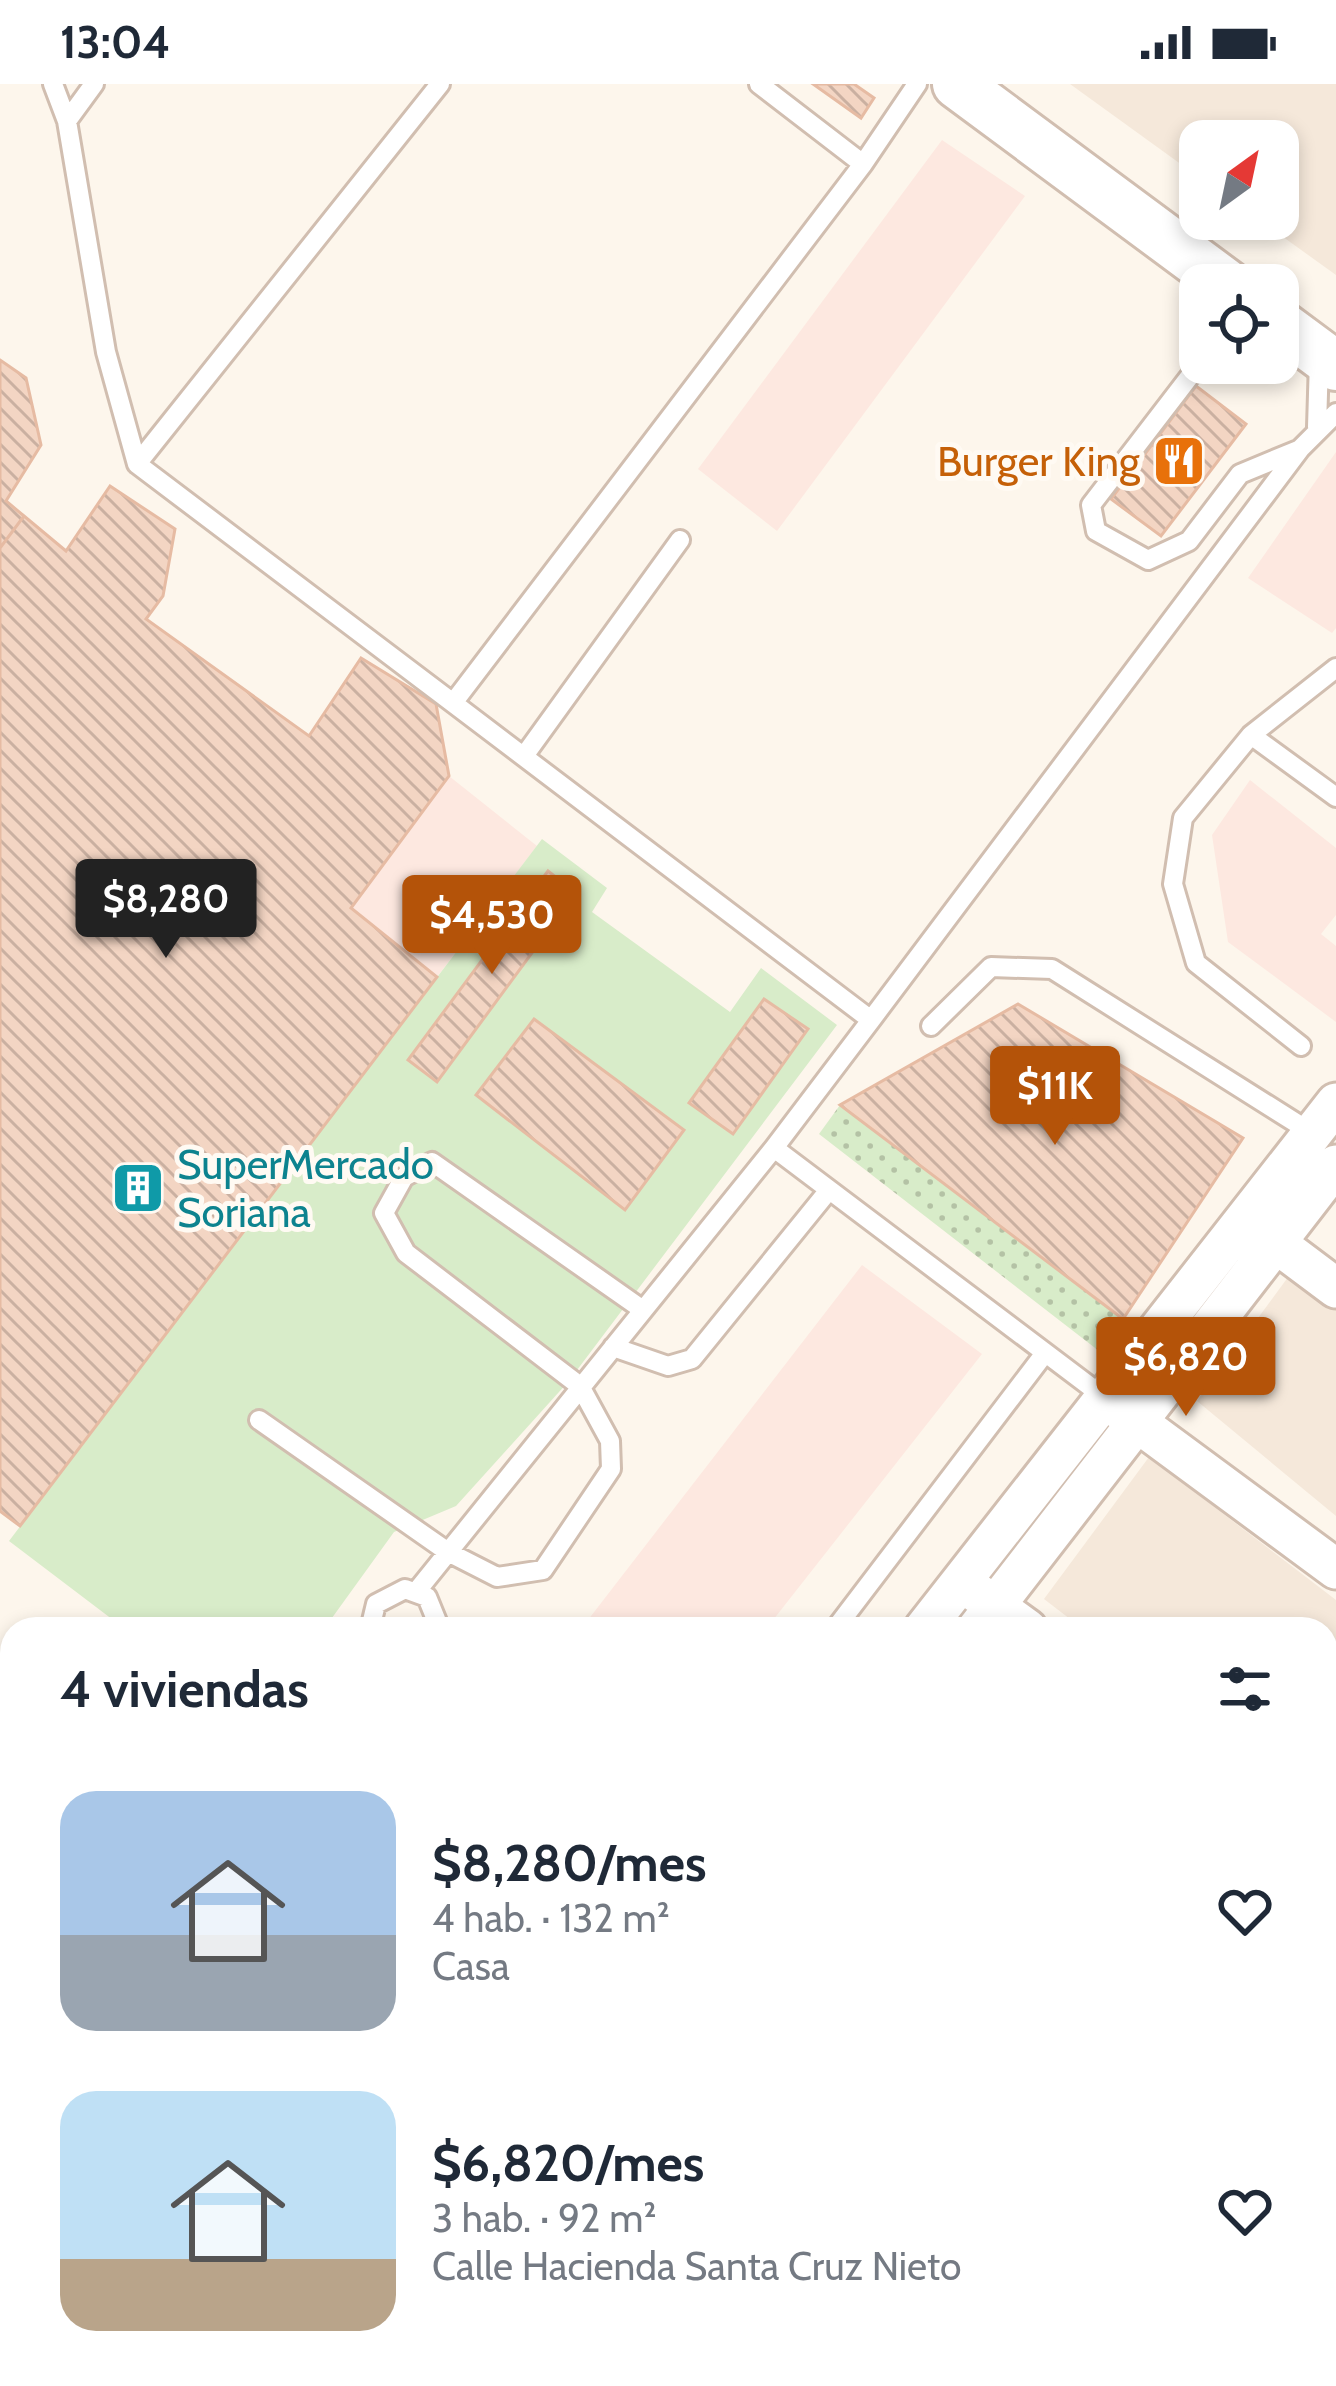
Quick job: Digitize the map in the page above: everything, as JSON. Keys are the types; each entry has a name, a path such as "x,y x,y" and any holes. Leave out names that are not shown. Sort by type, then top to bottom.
{"street":[{"path":"957,84 1200,264"},
{"path":"1299,334 1330,351"},
{"path":"961,1581 986,1617 1276,1243 1328,1134"},
{"path":"933,1617 1104,1397 1328,1134"},
{"path":"1276,1243 1336,1288"},
{"path":"1104,1397 1336,1569"}],"lane":[{"path":"52,84 67,122 106,352 137,464 871,1020"},
{"path":"67,122 94,84"},
{"path":"137,464 440,84"},
{"path":"759,84 863,164"},
{"path":"453,703 863,164 917,84"},
{"path":"1317,427 1330,351"},
{"path":"1184,384 1091,505 1096,531 1148,560 1189,541 1240,474 1300,449"},
{"path":"416,1592 774,1148 1300,449 1336,413"},
{"path":"524,756 680,540"},
{"path":"1300,1046 1196,963 1173,884 1183,818 1251,734 1336,668"},
{"path":"1251,734 1336,797"},
{"path":"931,1026 991,968 1052,969 1328,1134"},
{"path":"774,1148 1104,1397"},
{"path":"259,1420 448,1552 497,1577 543,1570 611,1469 610,1441 580,1386 406,1253 384,1213 404,1177 432,1162 643,1310"},
{"path":"614,1347 668,1366 692,1359 829,1190"},
{"path":"844,1617 1045,1354"},
{"path":"371,1617 384,1596 416,1592 436,1607 438,1617"}],"shaded area":[{"path":"1070,84 1336,84 1336,275 1287,240 1299,240 1299,120 1179,120 1179,163"},
{"path":"942,140 1025,196 777,531 698,469"},
{"path":"1336,452 1336,628 1332,633 1248,578"},
{"path":"449,776 537,846 437,977 351,908"},
{"path":"1250,780 1336,848 1336,915 1321,934 1336,946 1336,1022 1228,942 1212,835"},
{"path":"862,1265 982,1354 775,1617 590,1617"},
{"path":"1294,1269 1336,1301 1336,1516 1197,1401"},
{"path":"1149,1457 1336,1600 1336,1617 1067,1617 1044,1599"}],"green space":[{"path":"542,839 607,888 592,912 730,1012 761,968 837,1025 568,1382 456,1506 394,1532 333,1617 109,1617 9,1541"},
{"path":"840,1105 1123,1319 1099,1351 819,1134"}],"building":[{"path":"813,84 854,84 874,98 861,118"},
{"path":"0,360 26,378 41,445 6,501 24,516 0,548"},
{"name":"Burger King","path":"1196,386 1246,424 1161,536 1111,499"},
{"name":"SuperMercado Soriana","path":"110,486 175,529 163,596 146,619 309,736 361,658 436,704 449,776 351,908 437,977 20,1526 0,1511 0,548 24,516 66,551"},
{"path":"548,871 576,893 437,1082 408,1060"},
{"path":"764,999 808,1029 733,1134 689,1103"},
{"path":"1018,1004 1243,1138 1123,1319 840,1105"},
{"path":"534,1019 684,1130 625,1210 476,1095"}],"place":[{"name":"Burger King","path":"1179,461"},
{"name":"SuperMercado Soriana","path":"138,1188"}]}
